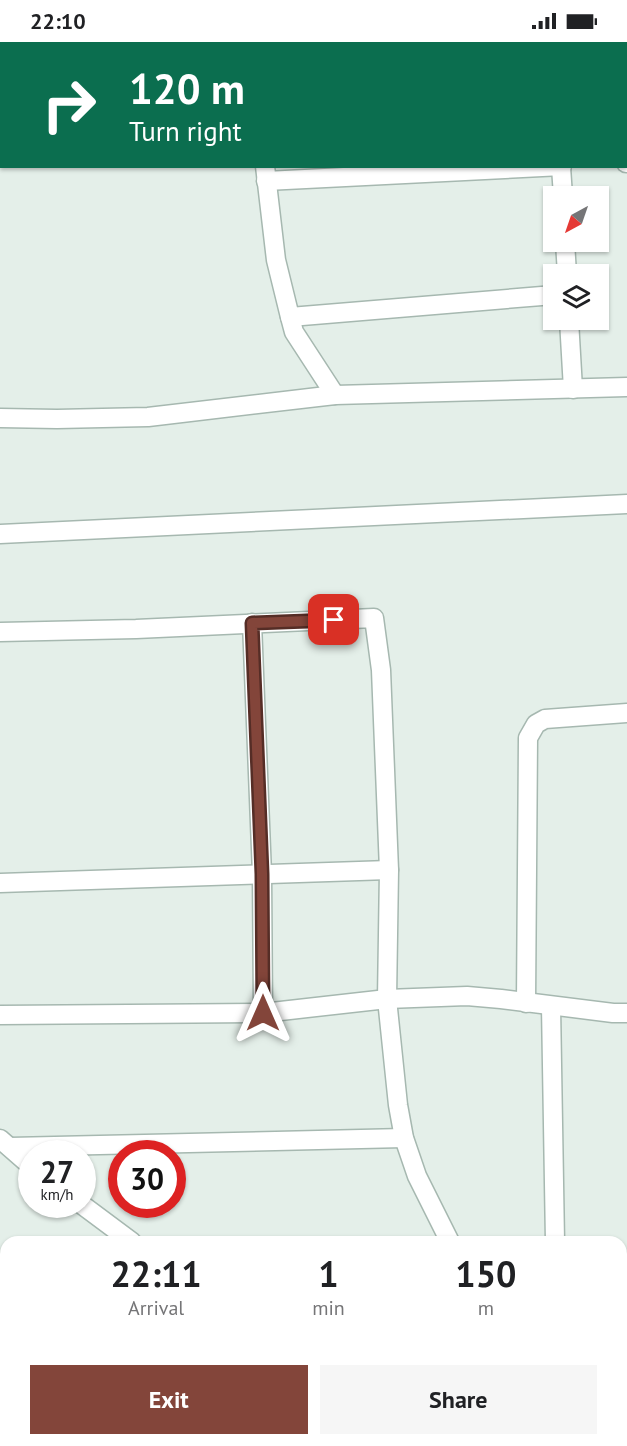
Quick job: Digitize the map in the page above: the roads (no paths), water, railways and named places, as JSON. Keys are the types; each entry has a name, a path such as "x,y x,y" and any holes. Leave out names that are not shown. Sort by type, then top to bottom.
{"street":[{"path":"335,395 294,332 276,260 266,174 488,168"},
{"path":"562,168 563,186"},
{"path":"290,317 543,296"},
{"path":"570,330 573,389"},
{"path":"0,418 148,417 335,395 627,387"},
{"path":"0,534 627,504"},
{"path":"0,632 136,629 374,618 381,670 389,870 387,999 398,1106 404,1138 417,1176 447,1236"},
{"path":"252,623 262,874 263,1013"},
{"path":"526,1003 528,738 530,731 545,719 627,713"},
{"path":"0,883 389,870"},
{"path":"0,1015 263,1013 387,999 467,996 627,1013"},
{"path":"551,1006 555,1236"},
{"path":"5,1143 404,1138"},
{"path":"5,1143 18,1155"},
{"path":"96,1215 124,1236"}]}
